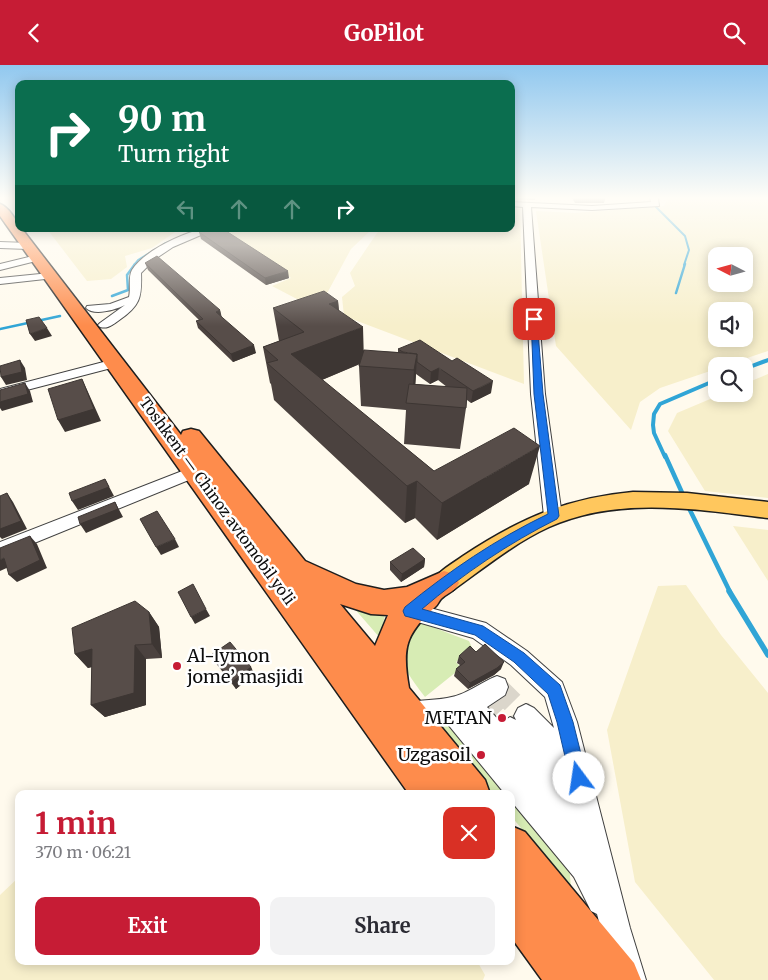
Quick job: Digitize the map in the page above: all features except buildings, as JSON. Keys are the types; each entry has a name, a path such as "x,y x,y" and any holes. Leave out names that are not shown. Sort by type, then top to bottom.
{"highway":[{"name":"Toshkent — Chinoz avtomobil yoʻli","path":"22,241 115,363 293,568 468,790"},
{"name":"Toshkent — Chinoz avtomobil yoʻli","path":"30,252 97,317 186,444 195,471 430,790"},
{"path":"293,568 355,596 396,607 444,583"},
{"path":"396,607 400,621 393,634 389,670 401,705"},
{"path":"515,850 617,980"},
{"path":"515,905 570,980"}],"main road":[{"path":"444,583 517,534 554,516 589,505 625,499 682,501 768,510"}],"street":[{"path":"97,317 132,306 137,295 136,273 144,264 169,245 179,241"},
{"path":"526,241 538,394 554,516"},
{"path":"0,245 30,252"},
{"path":"0,267 30,252"},
{"path":"0,281 30,252"},
{"path":"97,317 104,308 120,305 137,295"},
{"path":"0,393 115,363"},
{"path":"0,550 195,471"},
{"path":"396,607 478,630 519,658 554,690 565,722 615,928 630,980"},
{"path":"450,709 482,698 496,687"},
{"path":"401,705 473,709 574,828"},
{"path":"450,709 584,867"},
{"path":"518,723 551,741 584,867 615,928"}],"shaded area":[{"path":"56,241 162,241 152,248 125,256 127,267 111,279 87,281"},
{"path":"236,241 360,241 351,249 318,310 272,286 291,278"},
{"path":"372,241 521,241 524,384 344,316 342,297 355,286 350,273"},
{"path":"540,241 768,241 768,351 750,357 708,357 708,372 660,388 640,402 631,430 556,346"},
{"path":"768,374 768,498 705,491 668,431 677,413 708,400 708,402 753,402 753,380"},
{"path":"733,526 768,530 768,581"},
{"path":"686,585 721,635 768,693 768,980 714,980 635,882 607,730 658,586"},
{"path":"15,881 15,965 479,965 485,975 483,980 0,980 0,895"}],"green space":[{"path":"353,607 385,615 380,638"},
{"path":"411,622 422,623 469,641 475,654 468,652 456,662 461,668 425,697 410,677 404,662 405,646"},
{"path":"434,723 448,724 505,790 490,790"},
{"path":"515,802 569,863 571,888 515,821"}],"waterway":[{"path":"164,244 172,241"},
{"path":"684,265 689,250 686,241"},
{"path":"134,265 138,260 156,249"},
{"path":"112,296 128,290 127,275 135,264"},
{"path":"676,293 685,264"},
{"path":"0,329 60,316"},
{"path":"753,366 768,360"},
{"path":"665,457 654,433 654,414 660,404 708,383"},
{"path":"665,455 684,497"},
{"path":"687,504 730,592"},
{"path":"729,591 768,655"}],"tunnel":[{"path":"497,687 526,716"},
{"path":"482,698 510,729"}],"place":[{"name":"Al-Iymon jome’ masjidi","path":"177,666"},
{"name":"METAN","path":"502,718"},
{"name":"Uzgasoil","path":"481,755"}],"route":[{"path":"534,319 538,394 554,516 517,534 444,583 409,611 478,630 519,658 554,690 565,722 579,778"}]}
